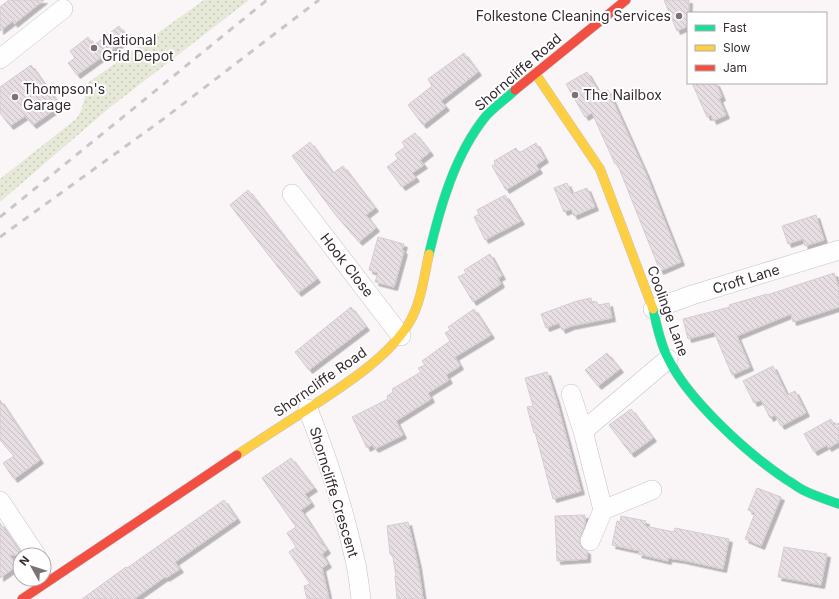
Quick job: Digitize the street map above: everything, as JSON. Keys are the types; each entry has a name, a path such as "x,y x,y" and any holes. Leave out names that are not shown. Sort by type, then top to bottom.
{"street":[{"name":"Shorncliffe Road","path":"52,570 342,387 370,366 402,336 410,322 419,299 444,199 452,176 474,132 488,115 535,73 626,0"},
{"path":"0,59 63,9"},
{"name":"Coolinge Lane","path":"535,73 600,169 653,309 658,332 668,359 686,387 736,440 771,468 804,491 839,504"},
{"name":"Hook Close","path":"292,194 402,336"},
{"name":"Croft Lane","path":"653,309 692,295 839,250"},
{"path":"583,431 668,359"},
{"path":"571,394 583,431 603,510 590,541"},
{"name":"Shorncliffe Crescent","path":"308,409 326,456 341,505 355,558 361,599"},
{"path":"603,510 652,490"},
{"path":"0,501 31,547"},
{"name":"Shorncliffe Road","path":"22,599 34,587"}],"green space":[{"path":"204,0 249,0 108,109 0,202 0,179 76,119 81,111 89,82"}],"building":[{"path":"9,0 44,0 14,24 13,21 0,31 0,7"},
{"name":"Folkestone Cleaning Services","path":"664,0 689,0 687,26 677,31"},
{"name":"National Grid Depot","path":"119,26 128,38 77,75 68,63 75,58 70,51 88,37 94,45"},
{"path":"464,53 478,72 441,101 446,107 423,125 408,105 432,86 428,79"},
{"path":"31,65 60,106 33,125 25,116 10,126 0,113 0,87"},
{"path":"587,72 600,94 608,90 646,174 681,262 660,271 617,163 615,164 592,113 585,117 566,84"},
{"path":"692,84 716,84 722,97 719,99 726,115 713,121 711,115 707,117"},
{"path":"415,133 430,152 420,160 424,165 412,173 416,178 402,187 387,167 398,159 395,154 405,147 402,142"},
{"path":"310,142 333,173 343,166 375,208 366,215 376,228 359,242 334,213 292,156"},
{"path":"536,143 545,159 536,165 539,170 506,190 492,166 495,164 494,161 516,148 519,153"},
{"path":"567,183 572,194 587,188 595,207 574,216 571,209 564,212 554,188"},
{"path":"248,190 317,279 298,293 230,205"},
{"path":"505,195 521,221 485,240 474,217 479,214 477,210"},
{"path":"816,215 824,240 805,246 803,239 788,244 782,226"},
{"path":"378,237 404,244 402,250 404,251 394,287 375,282 378,273 369,270"},
{"path":"490,254 502,276 498,278 501,284 473,302 458,277 466,273 464,270"},
{"path":"834,273 839,288 839,307 793,322 791,314 737,336 750,367 732,375 714,332 688,339 683,319 730,307 729,305 767,295"},
{"path":"591,298 592,303 597,302 598,305 609,303 612,318 571,326 562,330 559,323 546,328 541,314 577,301"},
{"path":"351,307 366,327 309,370 295,352"},
{"path":"474,309 491,335 455,357 460,366 446,375 449,380 428,393 431,399 396,421 403,435 375,449 372,445 367,448 352,417 388,399 387,396 393,392 392,389 421,372 418,368 425,365 422,361 450,341 445,333 450,330 448,327"},
{"path":"607,353 620,369 598,386 585,370"},
{"path":"773,366 787,395 795,391 806,413 781,426 775,415 770,418 761,400 754,403 743,381"},
{"path":"547,372 556,399 581,491 553,499 527,407 533,406 525,378"},
{"path":"0,400 40,460 14,479 3,463 14,456 0,440"},
{"path":"631,409 653,438 631,454 609,425"},
{"path":"831,419 834,425 839,423 839,442 828,448 827,445 814,452 804,434"},
{"path":"291,458 314,488 305,494 311,503 301,510 327,550 322,554 328,564 322,568 329,599 307,599 304,586 310,584 289,552 296,547 287,533 296,527 262,478"},
{"path":"757,488 781,497 761,546 745,539 755,513 748,510"},
{"path":"224,500 237,519 175,562 180,569 166,578 165,577 134,599 82,599 126,567 127,568"},
{"path":"585,515 585,524 579,542 582,548 587,551 587,559 557,561 555,516"},
{"path":"621,516 646,521 645,526 674,532 675,528 729,539 723,569 682,560 668,558 668,561 638,554 640,551 612,545 617,521 620,522"},
{"path":"408,522 418,565 423,599 397,599 396,576 393,557 390,554 387,526"},
{"path":"0,523 16,547 12,547 12,555 9,555 12,559 12,570 0,578"},
{"path":"784,547 827,554 821,585 778,577"}],"railway":[{"path":"0,217 267,0"},
{"path":"0,237 162,120 319,0"}],"traffic: fast":[{"path":"429,254 438,218 457,164 475,131 486,116 515,90"},
{"path":"653,309 657,328 665,352 677,374 704,408 720,425 755,456 802,490 839,504"}],"traffic: slow":[{"path":"535,73 600,169 653,309"},
{"path":"237,455 324,399 364,370 390,348 400,336 413,315 422,290 429,254"}],"traffic: jam":[{"path":"515,90 626,0"},
{"path":"22,599 237,455"}],"place":[{"name":"Folkestone Cleaning Services","path":"679,16"},
{"name":"National Grid Depot","path":"94,48"},
{"name":"The Nailbox","path":"575,95"},
{"name":"Thompson's Garage","path":"15,97"}]}
